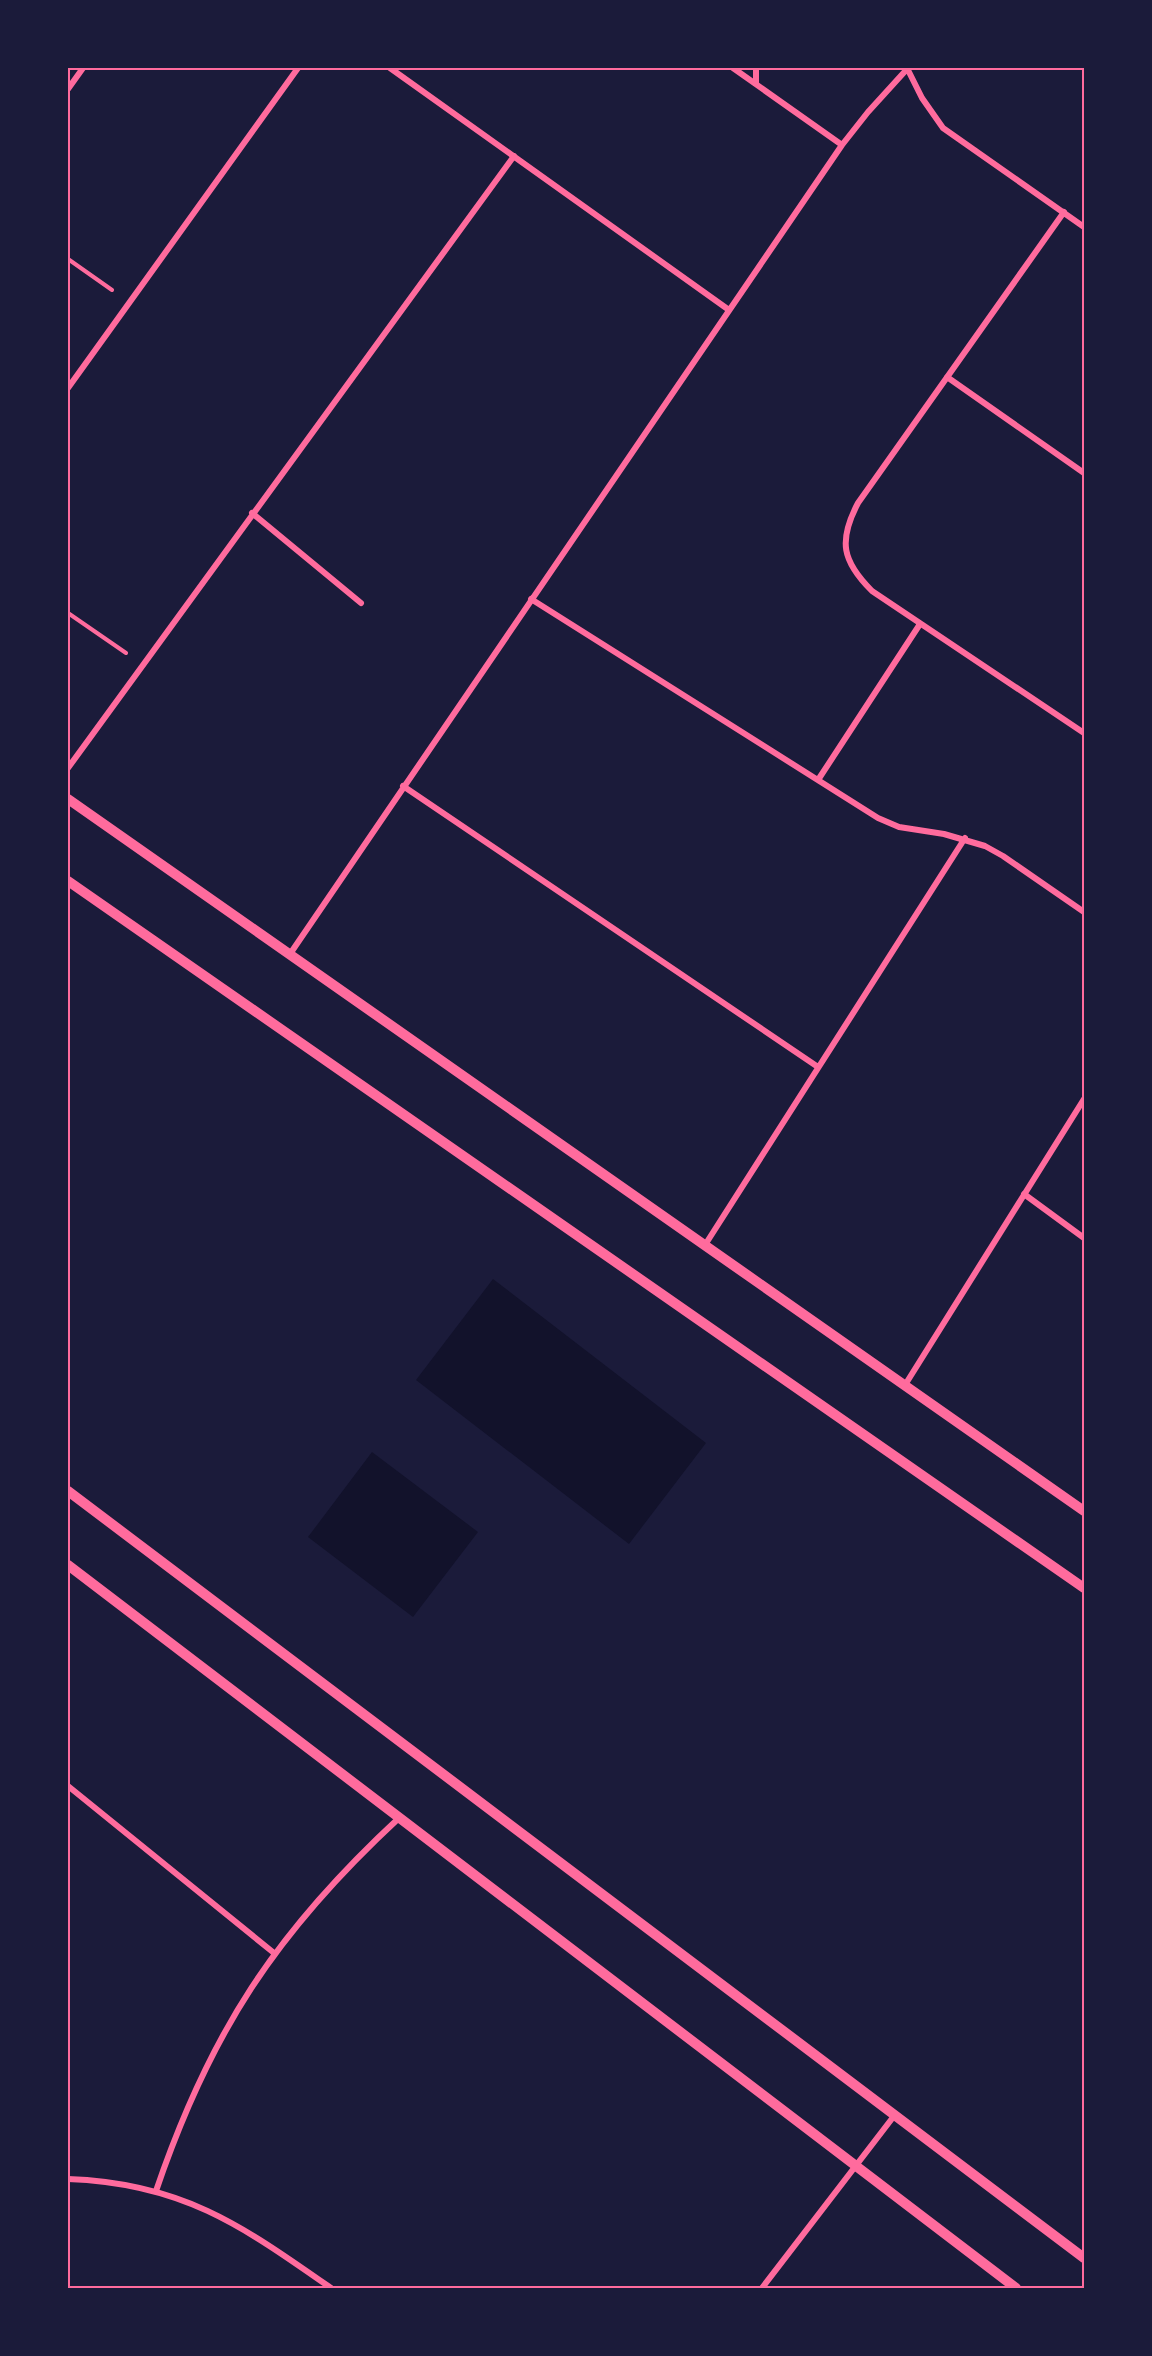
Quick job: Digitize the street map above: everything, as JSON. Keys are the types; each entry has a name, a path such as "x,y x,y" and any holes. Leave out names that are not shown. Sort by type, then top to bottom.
{"street":[{"path":"68,86 83,68"},
{"path":"68,388 298,68"},
{"path":"390,68 729,310"},
{"path":"733,68 842,145"},
{"path":"756,68 756,84"},
{"path":"290,954 842,145 908,68 922,98 943,128 1084,227"},
{"path":"68,768 514,156"},
{"path":"1064,212 858,502 846,525 845,550 854,573 872,591 1084,733"},
{"path":"947,377 1084,473"},
{"path":"252,513 362,603"},
{"path":"531,599 878,818 899,827 965,838 1003,856 1084,912"},
{"path":"818,780 921,624"},
{"path":"403,786 818,1067"},
{"path":"68,799 1084,1511"},
{"path":"705,1245 965,838"},
{"path":"68,881 1084,1588"},
{"path":"905,1385 1084,1099"},
{"path":"1024,1194 1084,1238"},
{"path":"68,1491 1084,2258"},
{"path":"68,1564 1016,2289"},
{"path":"68,1786 274,1953"},
{"path":"156,2191 193,2091 243,1997 274,1953 325,1891 399,1818"},
{"path":"762,2289 894,2116"},
{"path":"68,2179 95,2180 156,2191 212,2211 249,2231 331,2289"}],"path":[{"path":"68,259 129,302"},
{"path":"68,613 142,664"}],"shaded area":[{"path":"493,1279 706,1443 629,1544 416,1380"},
{"path":"372,1452 478,1532 413,1617 308,1537"}]}
